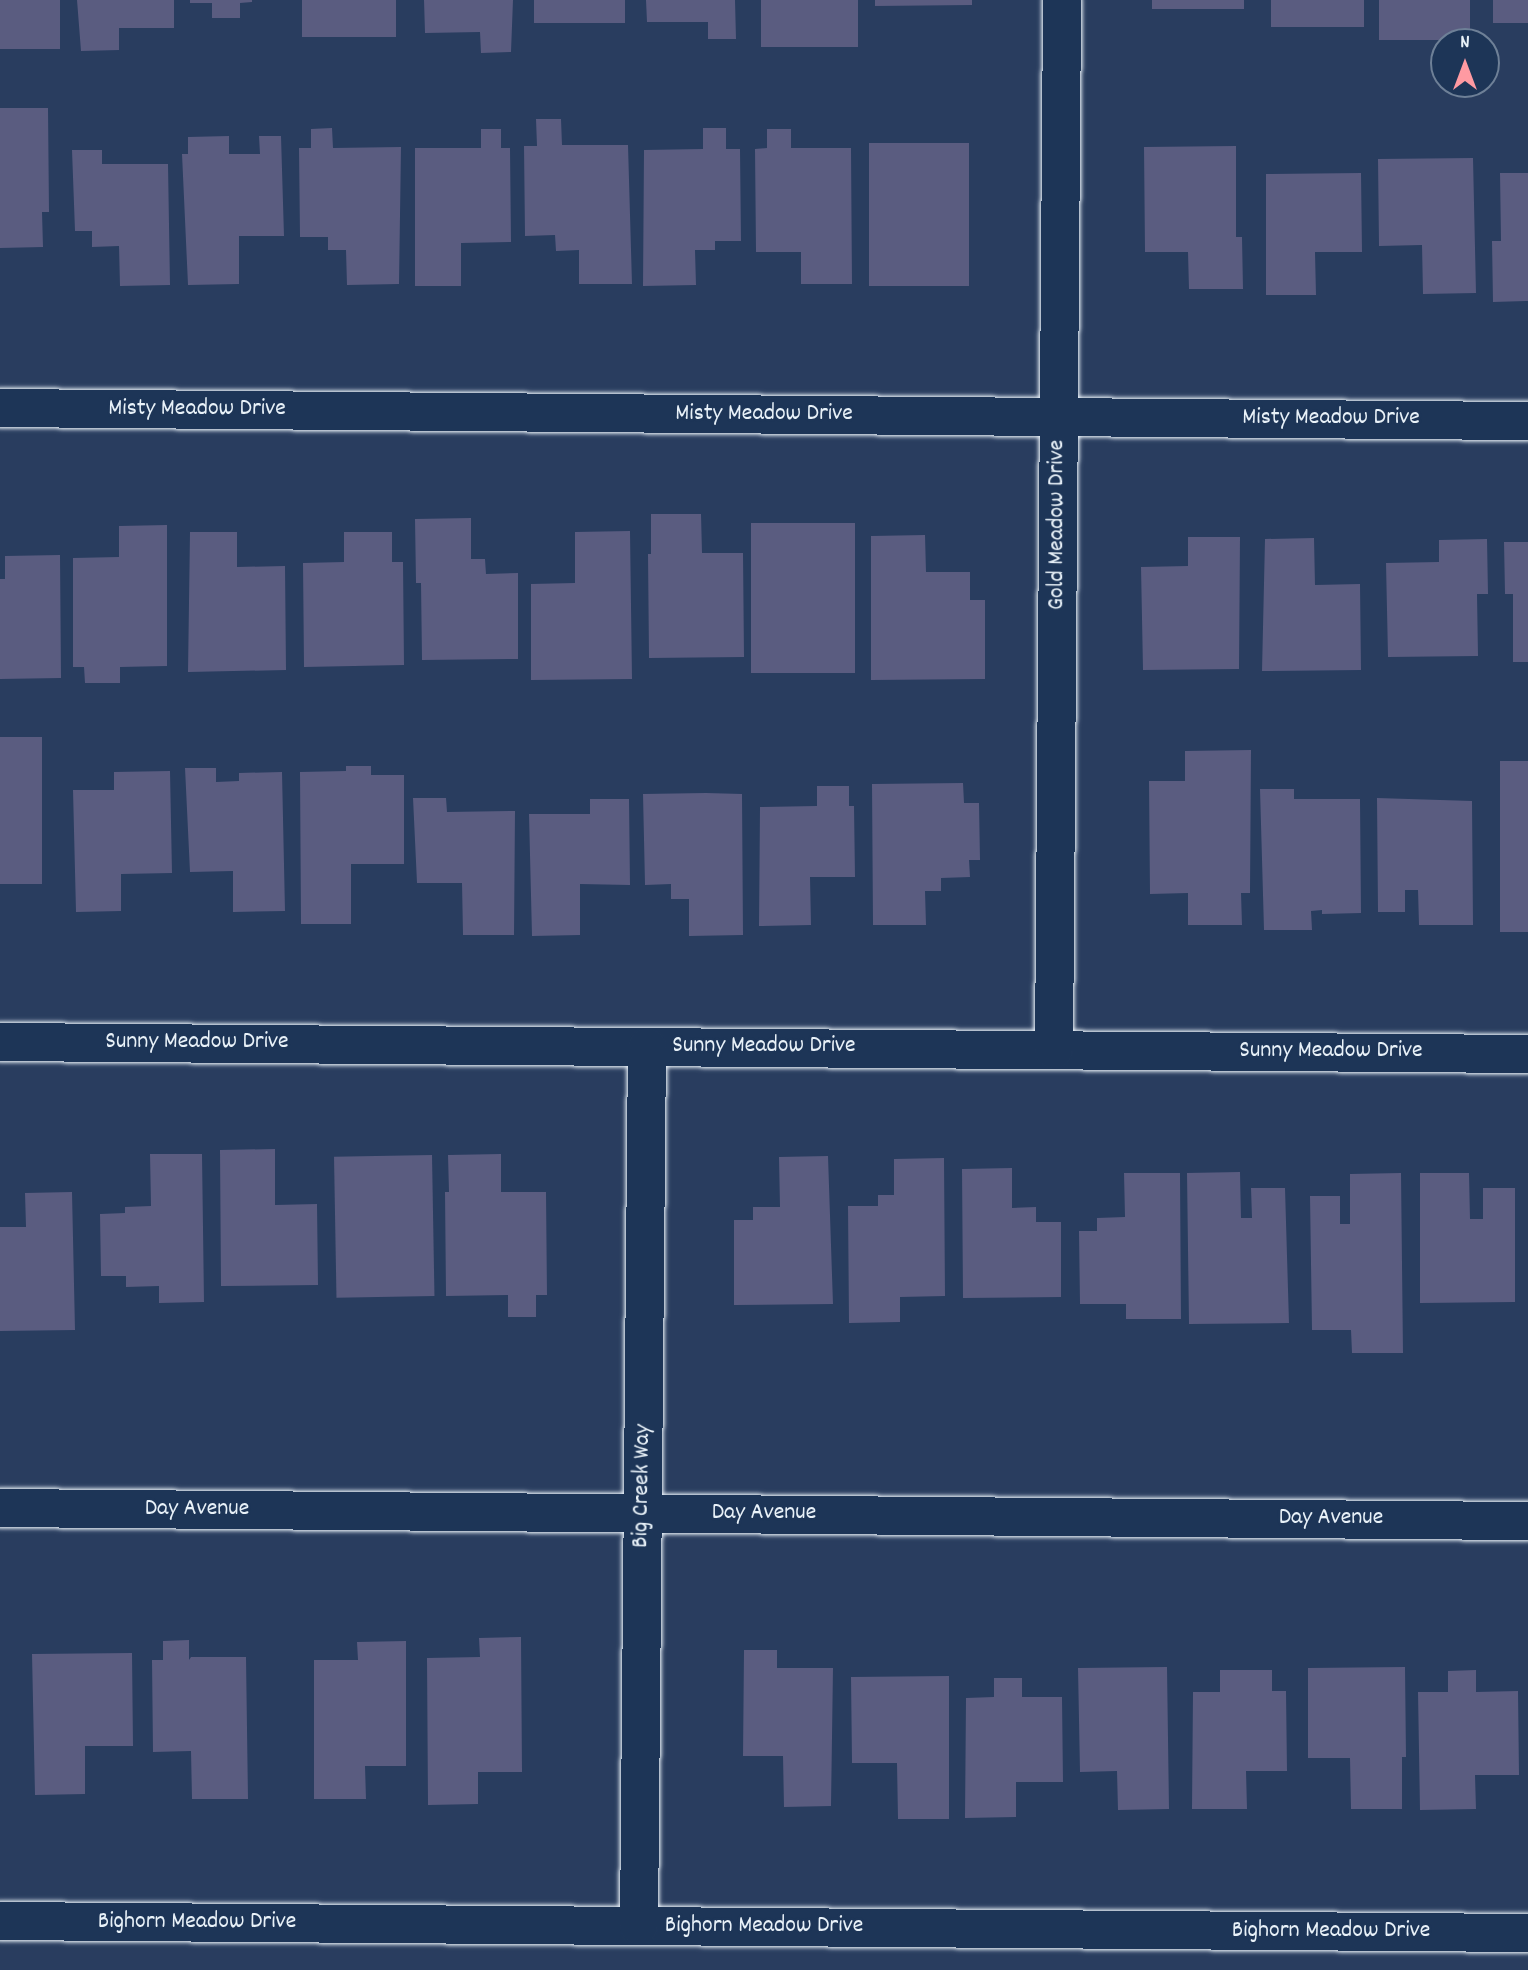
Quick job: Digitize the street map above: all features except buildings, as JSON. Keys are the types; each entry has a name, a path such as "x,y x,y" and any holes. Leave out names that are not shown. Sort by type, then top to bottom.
{"street":[{"name":"Gold Meadow Drive","path":"1054,1050 1062,0"},
{"name":"Misty Meadow Drive","path":"0,408 1528,421"},
{"name":"Sunny Meadow Drive","path":"0,1042 1528,1054"},
{"name":"Big Creek Way","path":"639,1926 647,1046"},
{"name":"Day Avenue","path":"0,1508 1528,1521"},
{"name":"Bighorn Meadow Drive","path":"0,1921 1528,1933"}]}
